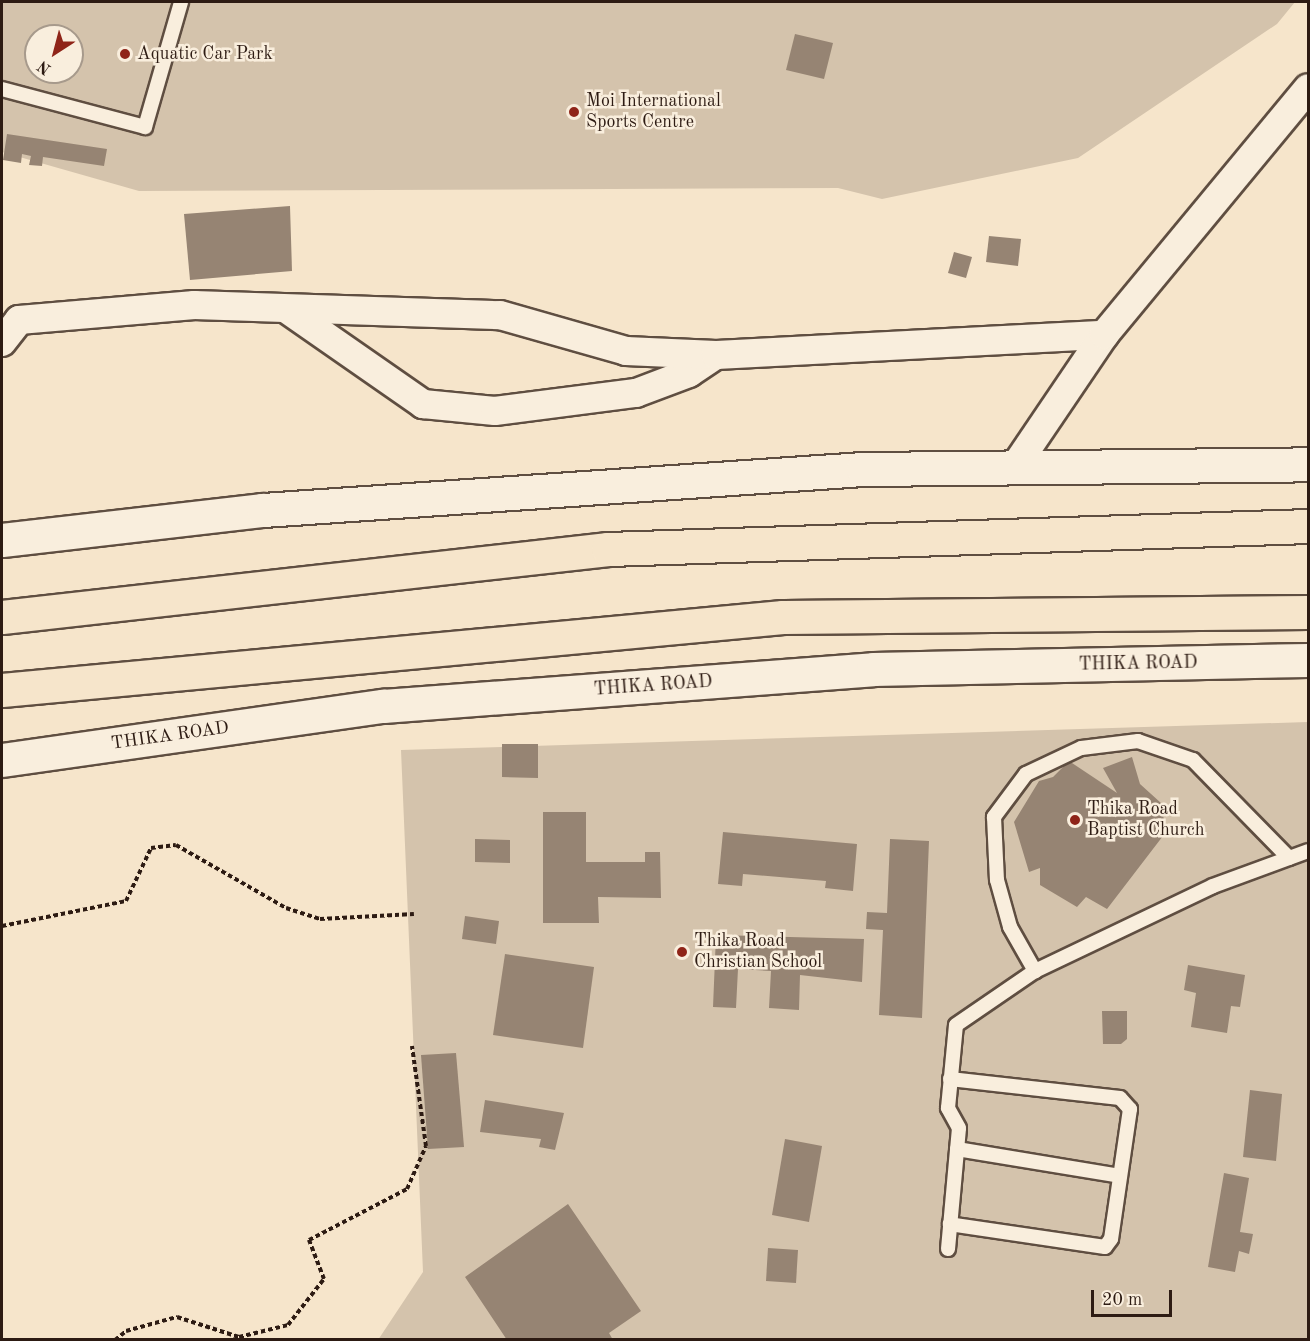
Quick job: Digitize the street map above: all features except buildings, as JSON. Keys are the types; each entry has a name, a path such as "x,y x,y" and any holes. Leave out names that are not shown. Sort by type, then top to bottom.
{"highway":[{"path":"2,617 608,549 1308,526"},
{"path":"2,690 783,617 1308,612"}],"main road":[{"path":"2,540 263,510 863,469 1308,464"},
{"name":"THIKA ROAD","path":"2,760 383,706 873,669 1308,660"}],"street":[{"path":"1014,468 1104,335 1308,88"},
{"path":"2,342 10,322 194,305 288,310 500,315 626,351 716,355 1104,335"},
{"path":"288,310 423,404 495,411 636,393 689,373 716,355"}],"lane":[{"path":"2,89 145,127 181,2"},
{"path":"1035,971 1007,918 998,880 994,817 1026,774 1081,748 1138,741 1193,760 1288,858"},
{"path":"948,1249 959,1128 948,1108 956,1025 1035,971 1213,886 1308,851"},
{"path":"950,1078 1128,1103 1111,1239 1099,1250 950,1224"},
{"path":"957,1149 1120,1176"}],"path":[{"path":"2,926 126,901 150,848 176,845 286,908 320,919 414,914"},
{"path":"115,1340 126,1331 177,1317 239,1337 288,1325 324,1279 309,1239 407,1189 426,1146 412,1046"}],"shaded area":[{"name":"Moi International Sports Centre","path":"2,2 1295,2 1277,24 1078,158 882,199 838,188 139,191 2,152"},
{"path":"1308,722 1308,1339 378,1340 423,1272 401,750"}],"place":[{"name":"Aquatic Car Park","path":"125,54"},
{"name":"Moi International Sports Centre","path":"574,112"},
{"name":"Thika Road Baptist Church","path":"1075,820"},
{"name":"Thika Road Christian School","path":"682,952"}]}
